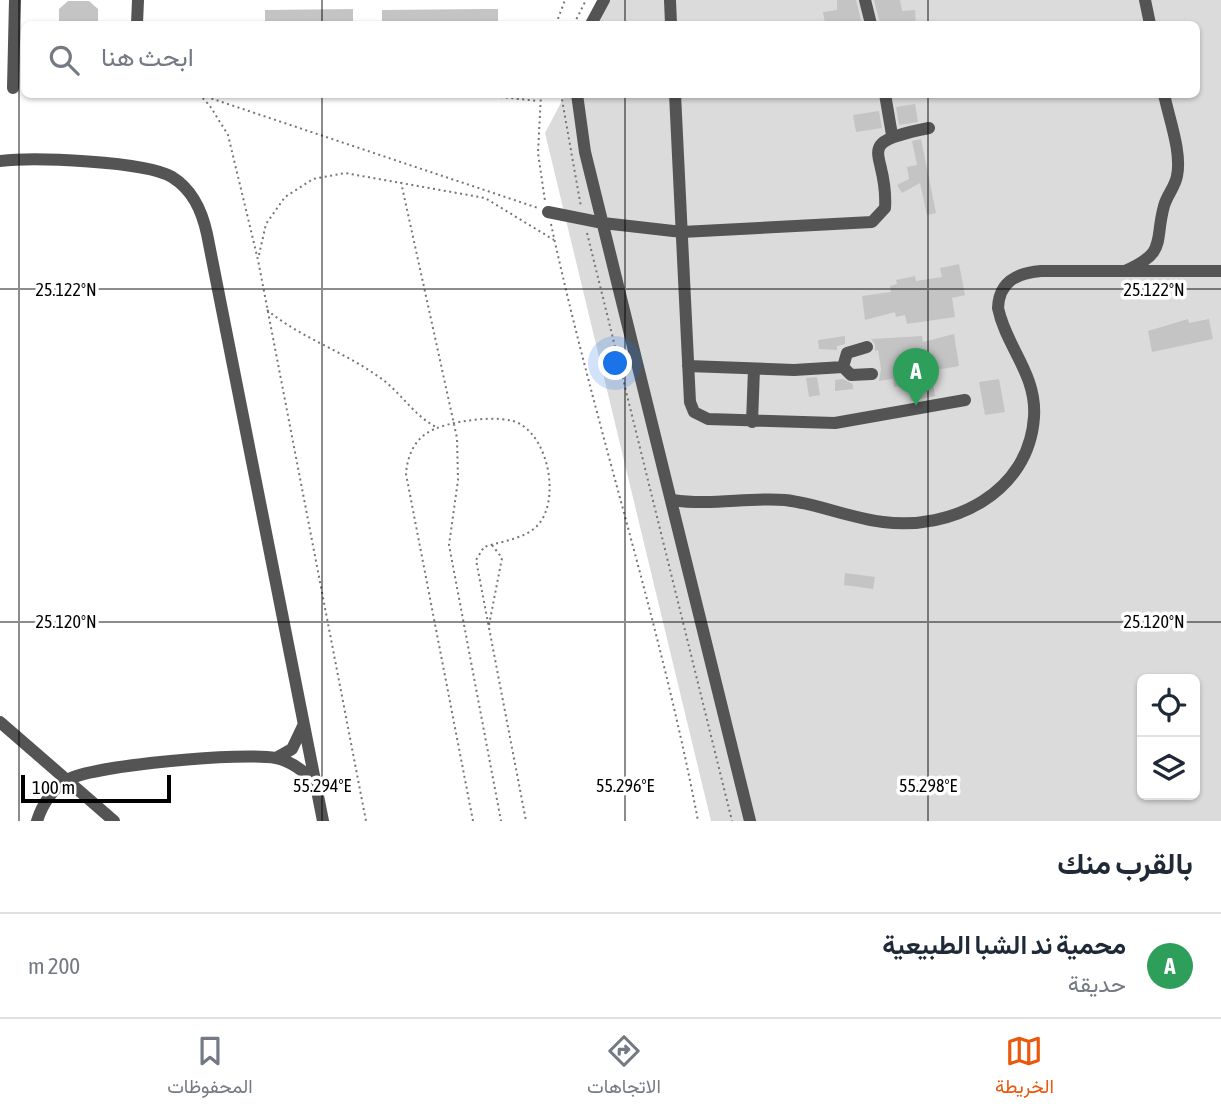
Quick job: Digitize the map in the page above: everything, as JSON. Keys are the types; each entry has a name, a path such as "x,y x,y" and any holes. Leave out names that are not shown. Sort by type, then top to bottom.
{"lane":[{"path":"13,88 15,0"},
{"path":"138,0 138,21"},
{"path":"593,21 604,0"},
{"path":"670,0 671,21"},
{"path":"1145,0 1149,21"},
{"path":"854,15 868,12"},
{"path":"578,98 585,152 677,516 750,821"},
{"path":"675,98 690,402 698,415 708,419 752,422 835,423 965,400"},
{"path":"886,98 892,135"},
{"path":"1122,272 1142,262 1158,247 1164,205 1177,177 1177,156 1165,98"},
{"path":"548,212 603,223 682,232 872,222 886,208 879,146 892,135 929,128"},
{"path":"0,162 80,163 154,169 178,181 196,201 207,234 323,821"},
{"path":"673,500 782,500 900,524 939,521 975,507 1006,484 1017,469 1032,434 1034,415 1030,378 998,308 1002,290 1014,276 1032,272 1221,271"},
{"path":"843,367 847,353 867,347"},
{"path":"688,366 794,370 843,367 851,375 872,374"},
{"path":"752,422 754,369"},
{"path":"677,516 698,502"},
{"path":"0,722 114,821"},
{"path":"276,758 292,750 303,725"},
{"path":"37,821 47,800 67,779 120,767 205,759 276,758 302,770 316,783"}],"path":[{"path":"557,21 565,0"},
{"path":"576,21 586,0"},
{"path":"202,98 228,135 258,260 366,821"},
{"path":"211,98 548,212"},
{"path":"511,98 539,101"},
{"path":"540,98 538,153 548,212 622,513 656,630 698,821"},
{"path":"562,98 570,162 732,821"},
{"path":"258,260 266,224 285,197 298,187 321,177 345,173 485,198 555,240"},
{"path":"401,182 455,424 460,466 449,545 501,821"},
{"path":"267,309 294,330 380,378 415,414 437,428"},
{"path":"473,821 406,474 411,451 427,433 455,424 506,418 529,429 542,451 550,489 545,514 529,533 484,547 476,559 526,821"},
{"path":"488,626 502,558 491,544"}],"shaded area":[{"path":"607,0 1221,0 1221,821 711,821 545,133 563,98 1200,98 1200,21 593,21"}],"building":[{"path":"837,0 856,0 861,21 824,21 823,12 837,10"},
{"path":"874,0 900,0 902,11 915,10 916,21 879,21"},
{"path":"68,1 89,1 98,9 98,21 59,21 59,9"},
{"path":"353,9 353,21 265,21 265,10"},
{"path":"498,9 498,21 382,21 382,10"},
{"path":"915,104 918,122 899,125 896,107"},
{"path":"879,111 882,128 856,132 853,115"},
{"path":"921,139 936,213 927,215 920,183 902,193 897,185 909,179 907,167 917,165 912,141"},
{"path":"959,264 965,295 952,298 955,317 907,324 905,315 896,317 895,312 865,320 862,296 891,292 890,286 897,284 896,280 915,276 916,281 942,277 940,268"},
{"path":"1188,319 1189,323 1209,319 1213,339 1152,352 1148,331"},
{"path":"954,334 959,366 931,371 935,396 911,401 908,385 894,387 893,379 879,381 881,369 878,350 875,351 875,344 871,339 922,336 923,342"},
{"path":"845,336 845,344 837,346 837,350 819,349 818,340"},
{"path":"817,377 820,395 809,397 806,378"},
{"path":"843,379 853,384 853,389 835,391 835,380"},
{"path":"999,379 1005,412 985,415 979,382"},
{"path":"845,573 875,577 873,589 844,585"}],"place":[{"name":"محمية ند الشبا الطبيعية","path":"916,406"}]}
